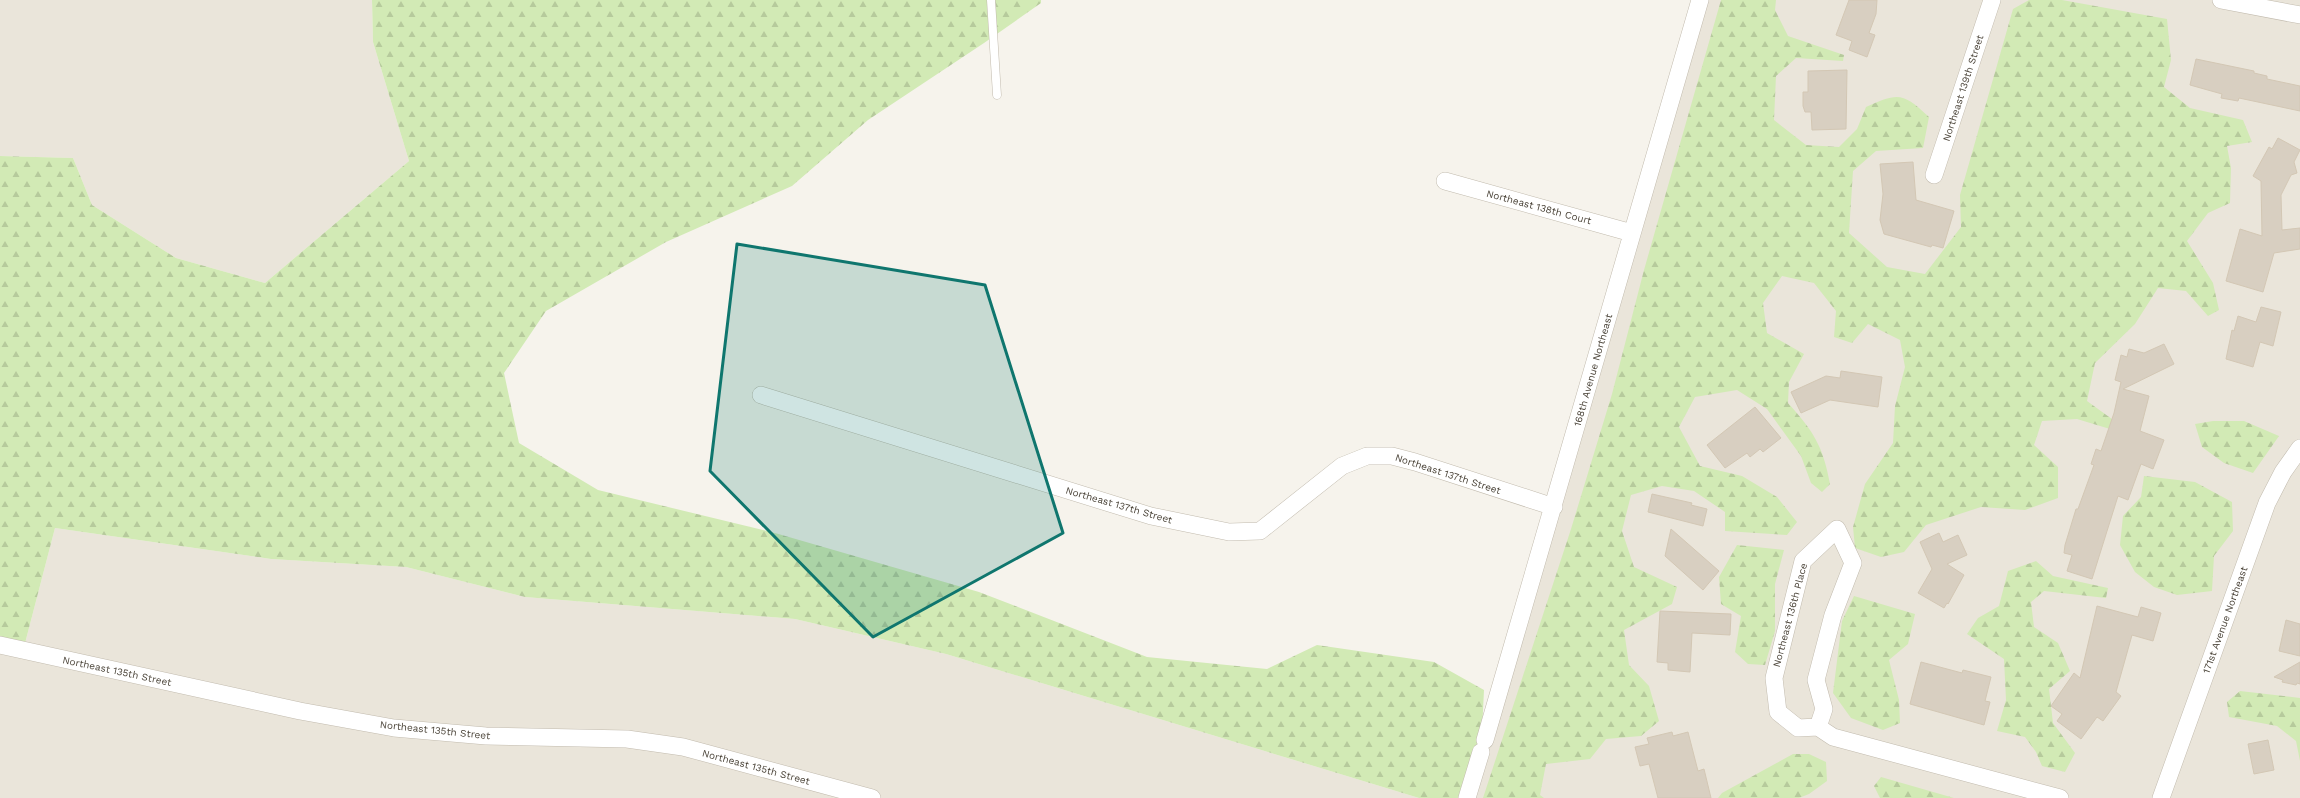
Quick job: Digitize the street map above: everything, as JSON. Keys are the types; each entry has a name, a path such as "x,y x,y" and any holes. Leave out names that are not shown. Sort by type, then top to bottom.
{"street":[{"name":"168th Avenue Northeast","path":"1467,798 1554,507 1700,0"},
{"name":"Northeast 139th Street","path":"1934,175 1992,0"},
{"path":"2221,0 2300,15"},
{"name":"Northeast 138th Court","path":"1445,181 1632,233"},
{"name":"Northeast 137th Street","path":"761,395 1152,516 1230,532 1260,531 1342,466 1367,456 1392,456 1416,462 1554,507"},
{"name":"171st Avenue Northeast","path":"2161,798 2268,503 2283,472 2300,448"},
{"name":"Northeast 136th Place","path":"1837,529 1853,563 1833,615 1816,680 1824,709 1818,727 1798,728 1778,712 1774,678 1803,560 1837,529"},
{"name":"Northeast 135th Street","path":"0,645 300,711 394,728 486,736 627,739 683,747 872,798"},
{"path":"1818,727 1833,737 2060,798"}],"lane":[{"path":"991,0 997,95"}],"highlighted area":[{"path":"737,244 985,285 1063,533 873,637 710,471"}],"shaded area":[{"path":"0,0 372,0 373,42 409,161 265,283 176,258 92,205 73,158 0,156"},
{"path":"1703,0 2300,0 2300,798 1468,798"},
{"path":"55,528 271,559 406,567 525,597 795,619 946,654 1419,798 0,798 0,645 23,651"}],"green space":[{"path":"372,0 1041,0 1041,3 984,43 868,120 792,186 666,242 546,311 504,373 519,443 598,490 775,533 979,592 1147,657 1267,669 1317,645 1434,662 1484,690 1481,752 1467,798 1419,798 946,654 795,619 525,597 406,567 271,559 55,528 23,651 0,645 0,156 73,158 92,205 176,258 265,283 409,161 373,42"},
{"path":"1721,0 1776,0 1775,10 1788,36 1844,55 1843,61 1796,58 1776,76 1774,120 1806,145 1839,147 1857,129 1866,107 1894,97 1900,97 1913,103 1929,117 1923,148 1876,151 1853,171 1849,233 1887,267 1925,274 1961,227 1960,195 2013,9 2029,0 2062,0 2167,19 2171,60 2164,87 2190,108 2243,120 2252,142 2227,146 2231,168 2230,203 2208,213 2187,241 2213,283 2219,310 2208,316 2186,291 2158,288 2135,324 2095,363 2087,401 2116,422 2110,429 2077,419 2042,421 2034,445 2058,467 2058,498 2025,510 1981,507 1926,525 1904,552 1881,557 1855,548 1853,527 1865,484 1893,443 1895,406 1905,367 1900,340 1868,324 1852,343 1834,337 1836,311 1814,283 1782,276 1763,303 1767,333 1804,354 1789,382 1788,403 1805,423 1816,440 1824,459 1830,484 1822,492 1811,483 1801,456 1767,409 1737,390 1695,397 1679,427 1700,466 1742,476 1777,497 1797,522 1787,535 1725,531 1725,512 1694,491 1662,486 1631,495 1622,531 1634,567 1677,587 1672,604 1624,630 1629,665 1649,686 1659,721 1641,736 1606,739 1590,759 1546,764 1540,795 1544,798 1483,798 1571,529 1612,394 1644,270"},
{"path":"2213,421 2244,421 2279,436 2253,473 2224,463 2202,447 2195,424"},
{"path":"2144,476 2195,482 2232,502 2233,531 2214,556 2212,591 2177,595 2154,587 2135,572 2120,545 2123,516 2141,497"},
{"path":"1737,545 1784,550 1775,584 1775,631 1765,665 1748,664 1735,652 1741,616 1721,604 1719,577"},
{"path":"2036,561 2053,576 2108,588 2106,598 2044,591 2031,602 2034,627 2058,643 2070,671 2049,689 2053,723 2075,753 2065,772 2042,766 2036,752 2025,737 1997,731 2006,700 2004,659 1967,634 1978,618 1999,606 2008,571"},
{"path":"1854,596 1915,614 1908,644 1889,660 1899,700 1900,723 1883,730 1851,718 1833,693 1842,621"},
{"path":"2240,691 2300,698 2300,761 2296,741 2277,726 2229,717 2227,702"},
{"path":"1793,754 1809,754 1826,762 1827,781 1809,794 1799,798 1718,798 1722,793"},
{"path":"1881,777 1954,798 1880,798 1874,786"}],"building":[{"path":"1849,0 1877,0 1876,14 1869,33 1875,35 1867,57 1849,50 1852,41 1836,35"},
{"path":"2196,59 2254,71 2254,73 2267,76 2267,79 2300,86 2300,111 2239,98 2238,101 2221,98 2222,94 2190,85"},
{"path":"1847,70 1846,129 1812,130 1811,112 1805,112 1803,106 1803,92 1808,92 1808,71"},
{"path":"2278,138 2300,150 2294,162 2297,173 2291,175 2281,195 2282,230 2300,228 2300,249 2274,253 2263,292 2226,281 2240,229 2262,236 2261,181 2253,176 2269,147 2272,149"},
{"path":"1913,162 1916,200 1954,211 1943,248 1932,245 1931,247 1884,234 1880,220 1883,194 1880,164"},
{"path":"2261,307 2281,312 2273,346 2260,342 2253,367 2226,359 2232,330 2234,331 2238,316 2256,322"},
{"path":"2164,344 2174,364 2123,389 2149,396 2140,431 2164,440 2153,469 2141,464 2128,500 2118,496 2092,579 2067,571 2072,555 2064,553 2065,545 2076,509 2078,509 2094,465 2091,464 2096,449 2101,451 2114,413 2121,382 2115,380 2121,355 2127,357 2129,349 2144,353"},
{"path":"1841,371 1882,377 1878,407 1830,400 1801,413 1791,392 1826,376 1840,378"},
{"path":"1755,407 1781,438 1763,452 1760,449 1750,457 1747,453 1725,468 1707,445"},
{"path":"1652,494 1692,503 1691,505 1707,509 1703,526 1648,512"},
{"path":"1671,529 1719,571 1703,590 1665,556"},
{"path":"1939,533 1943,542 1958,535 1967,555 1947,564 1964,575 1948,604 1947,603 1944,608 1918,593 1932,569 1920,542"},
{"path":"2097,606 2138,617 2141,607 2161,613 2153,641 2132,635 2116,692 2121,696 2103,721 2097,717 2081,739 2057,721 2062,714 2051,706 2074,673 2080,678"},
{"path":"1660,611 1731,614 1730,635 1692,633 1690,672 1668,670 1668,663 1657,662"},
{"path":"2286,620 2300,624 2300,656 2279,651"},
{"path":"1921,662 1962,673 1963,670 1991,677 1985,701 1990,702 1984,725 1910,704"},
{"path":"2300,662 2300,684 2297,683 2296,685 2282,682 2283,680 2274,677"},
{"path":"1672,732 1673,736 1688,732 1698,771 1704,769 1711,798 1658,798 1649,764 1640,766 1635,747 1649,744 1647,738"},
{"path":"2268,740 2274,770 2254,774 2248,744"}]}
